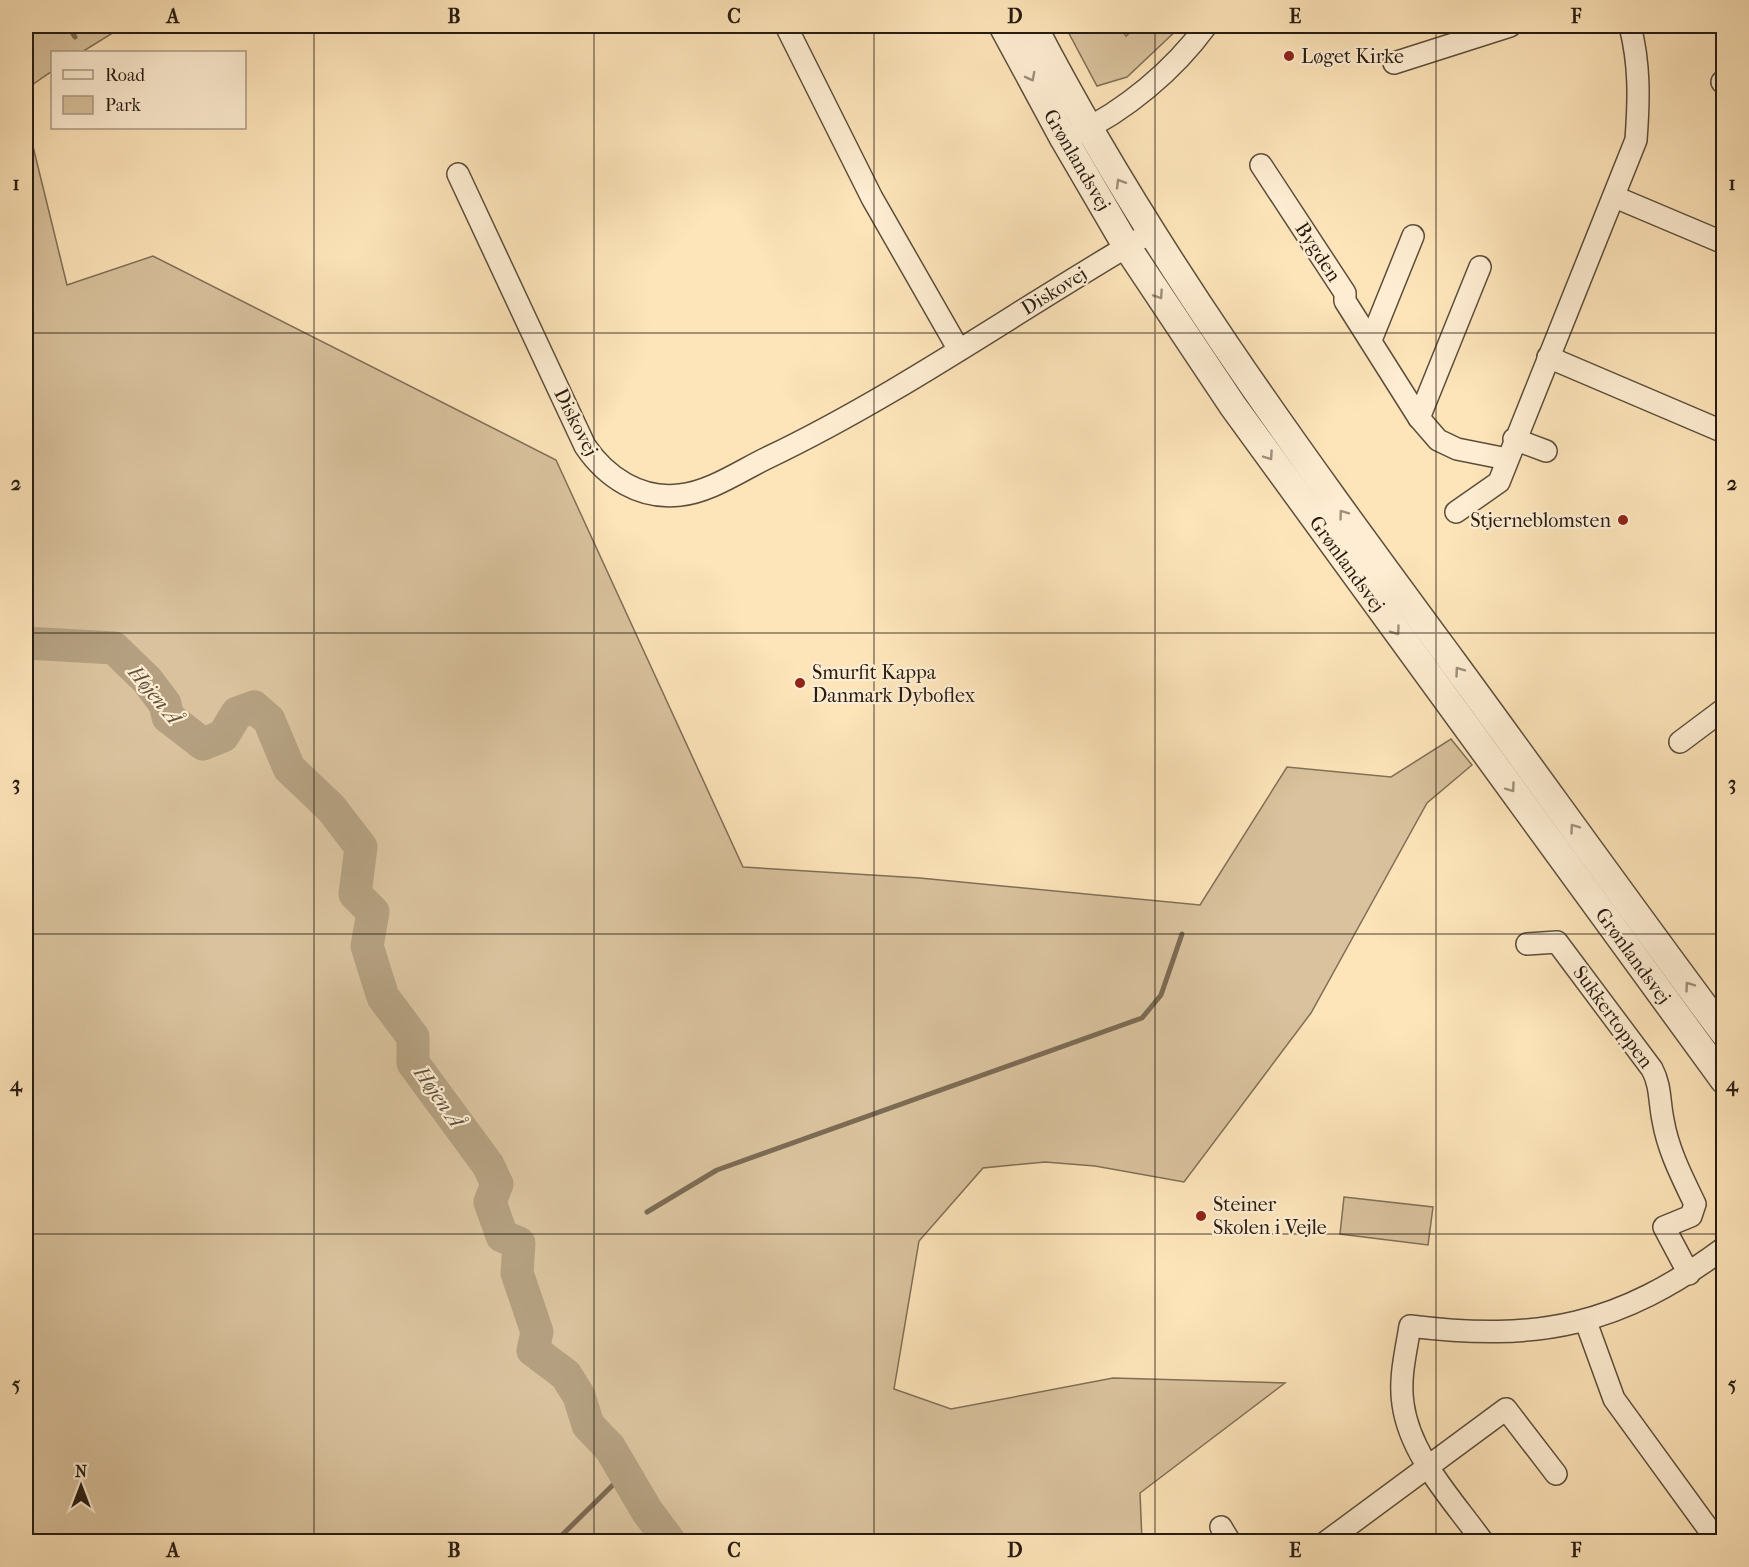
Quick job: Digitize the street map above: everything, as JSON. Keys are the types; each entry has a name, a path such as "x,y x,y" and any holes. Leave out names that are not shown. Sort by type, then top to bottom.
{"street":[{"path":"786,26 872,198 959,350"},
{"name":"Grønlandsvej","path":"1003,26 1064,139 1127,247 1300,500 1724,1080"},
{"name":"Grønlandsvej","path":"1033,26 1088,128 1150,233 1259,396 1328,494 1724,1033"},
{"path":"1064,139 1088,128 1135,96 1165,71 1194,42 1206,26"},
{"path":"1394,63 1510,26"},
{"path":"1456,512 1499,482 1514,439 1615,197 1636,140 1640,93 1638,56 1630,26"},
{"name":"Bygden","path":"1261,165 1345,293 1345,302 1371,339 1419,418 1438,440 1457,449 1507,459"},
{"name":"Diskovej","path":"458,174 585,446 609,476 644,492 660,496 681,495 701,490 798,443 959,350 1150,233"},
{"path":"1615,197 1724,243"},
{"path":"1371,339 1413,236"},
{"path":"1419,418 1480,267"},
{"path":"1548,357 1724,432"},
{"path":"1514,439 1546,451"},
{"path":"1680,742 1724,709"},
{"name":"Sukkertoppen","path":"1527,944 1557,942 1645,1060 1660,1084 1663,1120 1676,1165 1695,1204 1691,1216 1664,1227 1689,1274"},
{"path":"1483,1542 1428,1465 1409,1431 1403,1402 1402,1374 1410,1326 1467,1334 1505,1333 1586,1322 1646,1297 1689,1274 1724,1248"},
{"path":"1586,1322 1614,1399 1718,1542"},
{"path":"1326,1542 1506,1409 1556,1474"}],"green space":[{"path":"26,26 124,26 84,51 51,51 51,72 26,89"},
{"path":"1065,26 1119,26 1126,36 1137,26 1181,26 1127,77 1097,86"},
{"path":"26,118 67,285 153,256 556,460 743,867 920,878 1200,905 1287,767 1391,777 1451,739 1472,765 1427,803 1311,1013 1184,1182 1095,1166 1045,1162 983,1168 919,1241 894,1389 951,1409 1113,1378 1285,1383 1140,1493 1142,1541 26,1541"},
{"path":"1344,1197 1433,1207 1428,1245 1340,1234"}],"waterway":[{"path":"68,26 75,37"},
{"name":"Højen Å","path":"26,643 114,648 147,680 165,704 168,717 203,744 223,736 237,713 254,707 269,720 289,768 331,808 361,847 355,894 373,912 367,946 383,997 413,1037 413,1063 488,1165 497,1184 490,1202 502,1236 519,1243 517,1273 537,1332 533,1350 566,1375 579,1396 588,1425 610,1448 647,1511 670,1542"},
{"path":"647,1212 717,1170 1142,1018 1161,995 1182,934"},
{"path":"555,1542 625,1473"}],"place":[{"name":"Løget Kirke","path":"1289,56"},
{"name":"Stjerneblomsten","path":"1623,520"},
{"name":"Smurfit Kappa Danmark Dyboflex","path":"800,683"},
{"name":"Steiner Skolen i Vejle","path":"1201,1216"}]}
